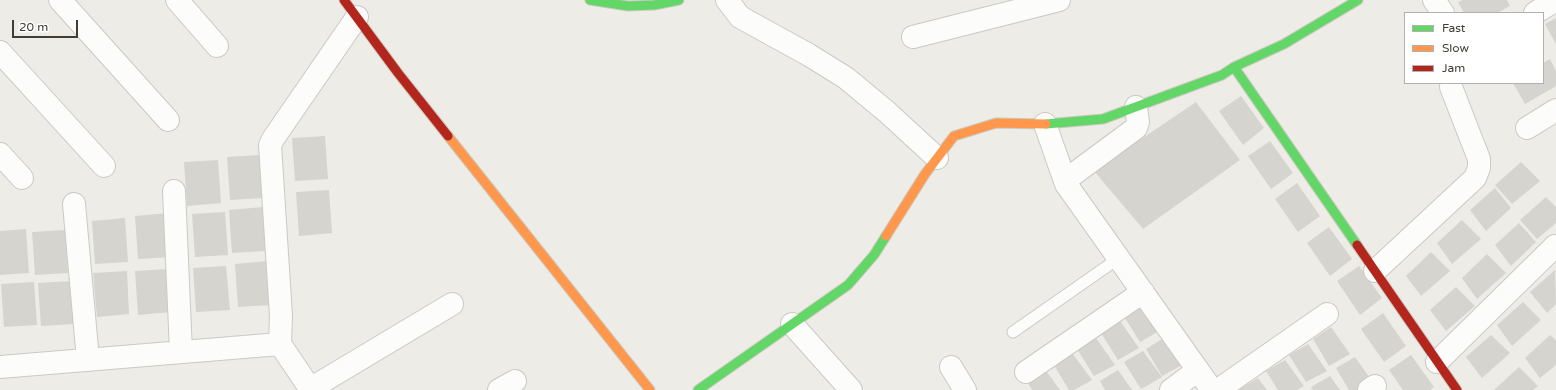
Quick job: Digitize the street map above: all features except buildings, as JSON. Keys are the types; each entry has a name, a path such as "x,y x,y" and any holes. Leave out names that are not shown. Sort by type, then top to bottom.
{"street":[{"path":"60,0 168,120"},
{"path":"177,0 217,46"},
{"path":"590,0 628,6 654,5 680,0"},
{"path":"727,0 740,17 809,55 846,78 887,112 937,158"},
{"path":"913,37 1059,0"},
{"path":"698,390 848,285 874,255 924,174 954,136 996,123 1045,124 1103,119 1222,75 1234,67 1284,44 1358,0"},
{"path":"1434,0 1442,12"},
{"path":"1536,12 1556,0"},
{"path":"452,304 310,389 280,344 281,316 270,145 272,139 350,8 403,79 650,390"},
{"path":"0,52 104,166"},
{"path":"1234,67 1457,390"},
{"path":"1375,271 1475,178 1479,168 1479,159 1451,87"},
{"path":"1066,184 1067,179 1136,128 1138,122 1136,107"},
{"path":"1527,128 1556,110"},
{"path":"1045,124 1066,184 1212,390"},
{"path":"0,154 22,178"},
{"path":"174,191 181,352"},
{"path":"74,204 88,360"},
{"path":"1438,362 1555,246"},
{"path":"1026,372 1143,292"},
{"path":"1218,390 1327,314"},
{"path":"792,324 851,390"},
{"path":"0,368 280,344"},
{"path":"951,367 964,390"},
{"path":"1171,390 1198,370"}],"lane":[{"path":"1013,332 1119,258"}],"traffic: fast":[{"path":"590,0 628,6 654,5 679,0"},
{"path":"1046,124 1103,119 1222,75 1234,67 1284,44 1358,0"},
{"path":"1234,67 1357,245"},
{"path":"698,390 848,285 874,255 886,236"}],"traffic: slow":[{"path":"886,236 925,174 954,136 996,123 1046,124"},
{"path":"448,136 650,390"}],"traffic: jam":[{"path":"344,0 398,73 448,136"},
{"path":"1357,245 1457,390"}]}
